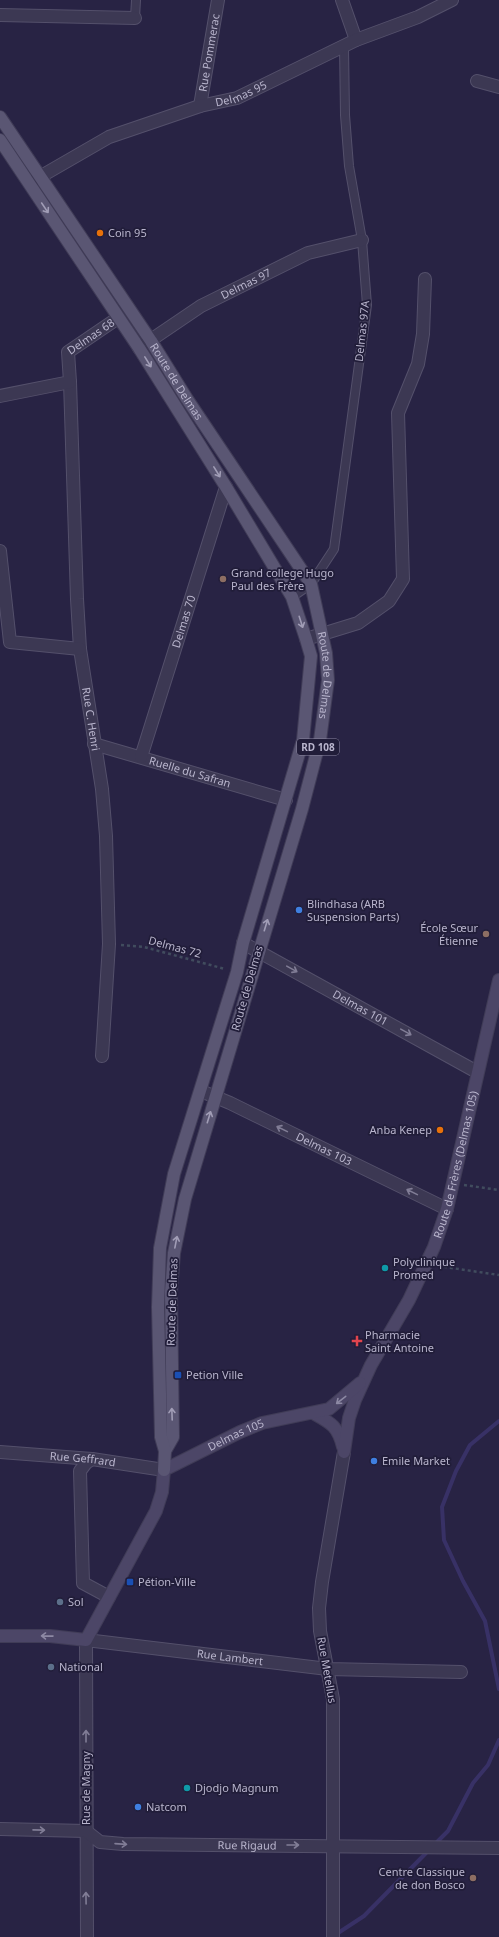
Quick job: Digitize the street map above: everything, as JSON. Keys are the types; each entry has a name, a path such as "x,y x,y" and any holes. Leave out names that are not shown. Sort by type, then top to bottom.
{"main road":[{"name":"Route de Delmas","path":"0,117 152,340 187,399 311,584 323,634 328,680 320,740 302,809 258,950 185,1199 174,1253 171,1300 173,1437 166,1451 162,1492 156,1511 86,1640"},
{"name":"Route de Delmas","path":"0,140 139,348 226,487 292,597 311,656 303,740 243,943 237,972 174,1174 160,1248 158,1307 159,1376 161,1437 166,1451"},
{"name":"Route de Frères (Delmas 105)","path":"344,1452 349,1418 355,1400 365,1378 409,1300 434,1246 447,1209 499,980"},
{"name":"Delmas 105","path":"164,1470 240,1432 262,1423 329,1409 365,1378"},
{"path":"313,1413 331,1423 340,1433 344,1452"},
{"name":"Rue Lambert","path":"0,1636 50,1636 86,1640"}],"street":[{"name":"Rue Pommerac","path":"200,106 218,0"},
{"path":"342,0 356,40"},
{"name":"Delmas 95","path":"29,183 109,137 200,106 237,98 356,40 418,17 452,0"},
{"path":"0,14 134,18"},
{"path":"477,81 499,87"},
{"name":"Delmas 97","path":"139,348 201,306 308,253 362,240"},
{"path":"306,639 358,623 389,601 403,579 398,413 418,364 423,334 425,279"},
{"name":"Delmas 68","path":"70,382 67,356 68,352 118,318"},
{"path":"0,396 70,382"},
{"name":"Rue C. Henri","path":"70,382 80,650 102,789 106,836 108,944 102,1056"},
{"name":"Delmas 70","path":"141,758 226,487"},
{"path":"0,551 8,639 10,642 80,650"},
{"name":"Ruelle du Safran","path":"94,744 286,800"},
{"name":"Delmas 101","path":"243,943 477,1072"},
{"name":"Delmas 103","path":"200,1090 216,1096 447,1209"},
{"name":"Rue Geffrard","path":"0,1452 92,1459 164,1470"},
{"name":"Rue Metellus","path":"333,1937 333,1699 320,1631 319,1608 344,1452"},
{"path":"92,1459 86,1463 80,1471 82,1583 109,1597"},
{"name":"Rue Lambert","path":"86,1640 328,1669 461,1672"},
{"name":"Rue de Magny","path":"86,1640 87,1937"},
{"path":"0,1829 86,1831"},
{"name":"Rue Rigaud","path":"86,1831 100,1842 123,1844 499,1848"}],"lane":[{"path":"134,18 136,0"},
{"name":"Delmas 97A","path":"311,584 334,549 367,305 362,240 349,166 345,115 344,46"},
{"path":"292,597 311,584"}],"path":[{"name":"Delmas 72","path":"108,944 144,947 237,972"},
{"path":"452,1184 499,1190"},
{"path":"426,1263 469,1272 499,1275"}],"waterway":[{"path":"499,1421 470,1445 456,1471 442,1507 444,1540 463,1581 485,1621 499,1689"},
{"path":"434,1845 448,1831 473,1783 488,1765 499,1740"},
{"path":"335,1935 364,1916 429,1850"}],"place":[{"name":"Coin 95","path":"100,233"},
{"name":"Grand college Hugo Paul des Frère","path":"223,579"},
{"name":"Blindhasa (ARB Suspension Parts)","path":"299,910"},
{"name":"École Sœur Étienne","path":"486,934"},
{"name":"Anba Kenep","path":"440,1130"},
{"name":"Polyclinique Promed","path":"385,1268"},
{"name":"Pharmacie Saint Antoine","path":"357,1341"},
{"name":"Petion Ville","path":"178,1375"},
{"name":"Emile Market","path":"374,1461"},
{"name":"Pétion-Ville","path":"130,1582"},
{"name":"Sol","path":"60,1602"},
{"name":"National","path":"51,1667"},
{"name":"Djodjo Magnum","path":"187,1788"},
{"name":"Natcom","path":"138,1807"},
{"name":"Centre Classique de don Bosco","path":"473,1878"}]}
